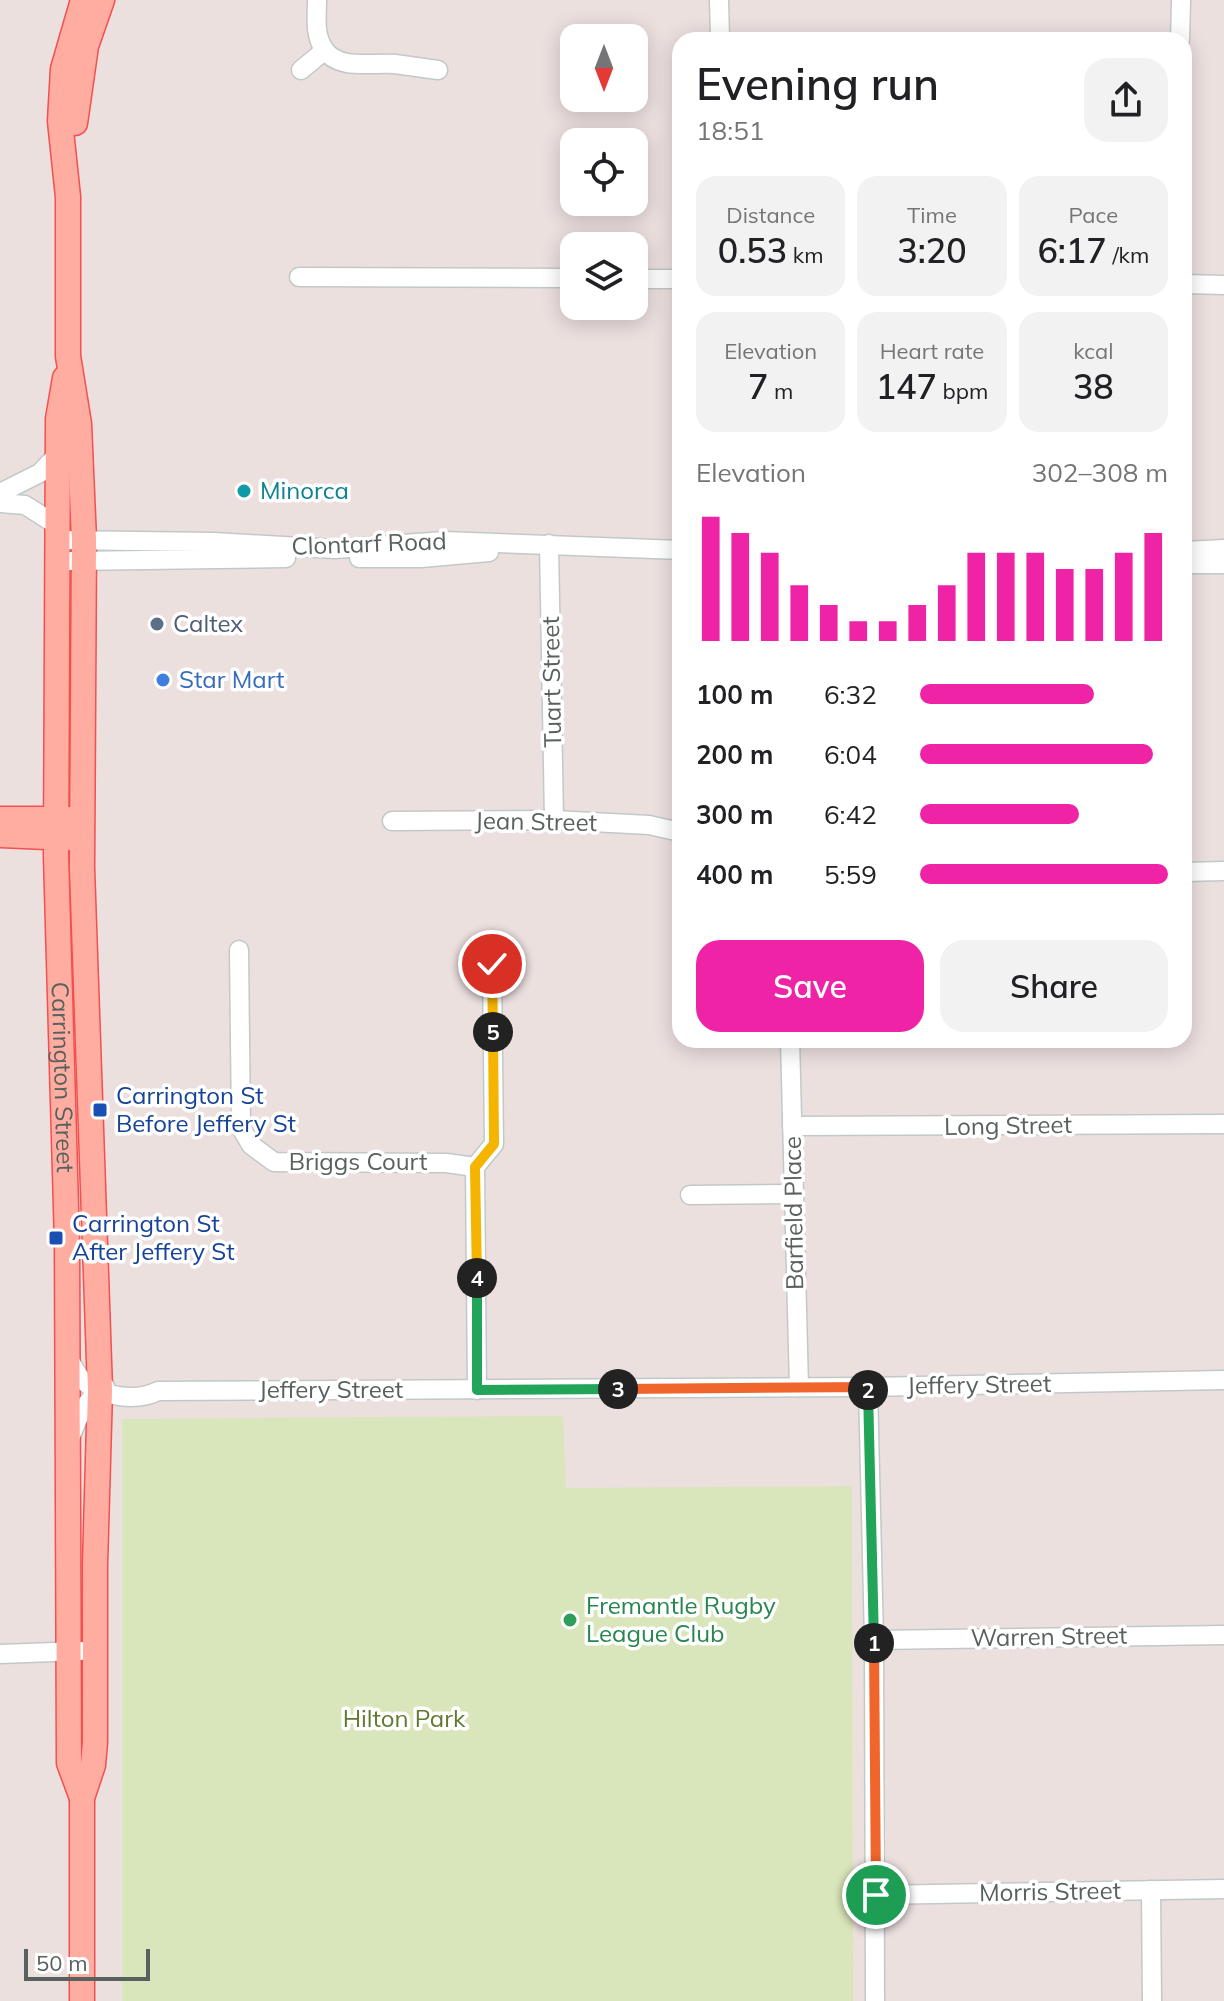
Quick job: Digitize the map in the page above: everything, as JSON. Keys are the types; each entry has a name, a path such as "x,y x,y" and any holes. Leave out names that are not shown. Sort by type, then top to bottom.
{"main road":[{"name":"Carrington Street","path":"82,1798 69,1763 64,1075 56,828 58,419 68,356 68,197 60,121 63,69 83,0"},
{"name":"Carrington Street","path":"68,197 86,46 102,0"},
{"name":"Carrington Street","path":"68,356 79,424 84,551 82,828 100,1390 95,1742 93,1765 82,1798 82,2001"},
{"path":"0,819 56,828"},
{"path":"0,835 82,828"}],"street":[{"path":"317,0 317,25 324,51 337,60 351,64 392,64 438,70"},
{"path":"719,0 720,32"},
{"path":"1180,32 1181,0"},
{"path":"301,70 324,51"},
{"path":"299,277 560,278"},
{"path":"648,279 672,279"},
{"path":"1192,284 1224,285"},
{"path":"0,493 40,473 58,454"},
{"path":"0,503 25,505 57,542"},
{"name":"Clontarf Road","path":"57,542 84,551 214,542 335,549 444,541 672,558"},
{"name":"Clontarf Road","path":"549,548 672,550"},
{"name":"Tuart Street","path":"549,548 554,820"},
{"path":"1192,551 1224,549"},
{"path":"1192,564 1224,564"},
{"name":"Jean Street","path":"392,821 554,820 649,825 672,830"},
{"path":"1192,872 1224,871"},
{"name":"Briggs Court","path":"239,950 241,1128 251,1145 274,1162 446,1163 475,1167"},
{"path":"477,1390 475,1167 494,1144 492,964"},
{"name":"Barfield Place","path":"790,1048 799,1387"},
{"name":"Long Street","path":"792,1126 1224,1124"},
{"path":"690,1195 793,1194"},
{"path":"67,1355 81,1379 100,1390 82,1408 67,1444"},
{"name":"Jeffery Street","path":"100,1390 110,1396 148,1396 158,1391 868,1387 1224,1380"},
{"path":"868,1387 874,1640 875,2001"},
{"name":"Warren Street","path":"874,1640 1224,1635"},
{"path":"0,1654 95,1651"},
{"name":"Morris Street","path":"876,1895 1224,1889"},
{"path":"1151,1890 1152,2001"}],"green space":[{"name":"Hilton Park","path":"563,1416 566,1488 852,1486 853,2001 122,2001 122,1419"}],"place":[{"name":"Minorca","path":"244,491"},
{"name":"Caltex","path":"157,624"},
{"name":"Star Mart","path":"163,680"},
{"name":"Carrington St Before Jeffery St","path":"100,1110"},
{"name":"Carrington St After Jeffery St","path":"56,1238"},
{"name":"Fremantle Rugby League Club","path":"570,1620"}],"route":[{"path":"492,964 494,1144 475,1167 477,1390 868,1387 876,1895"}]}
